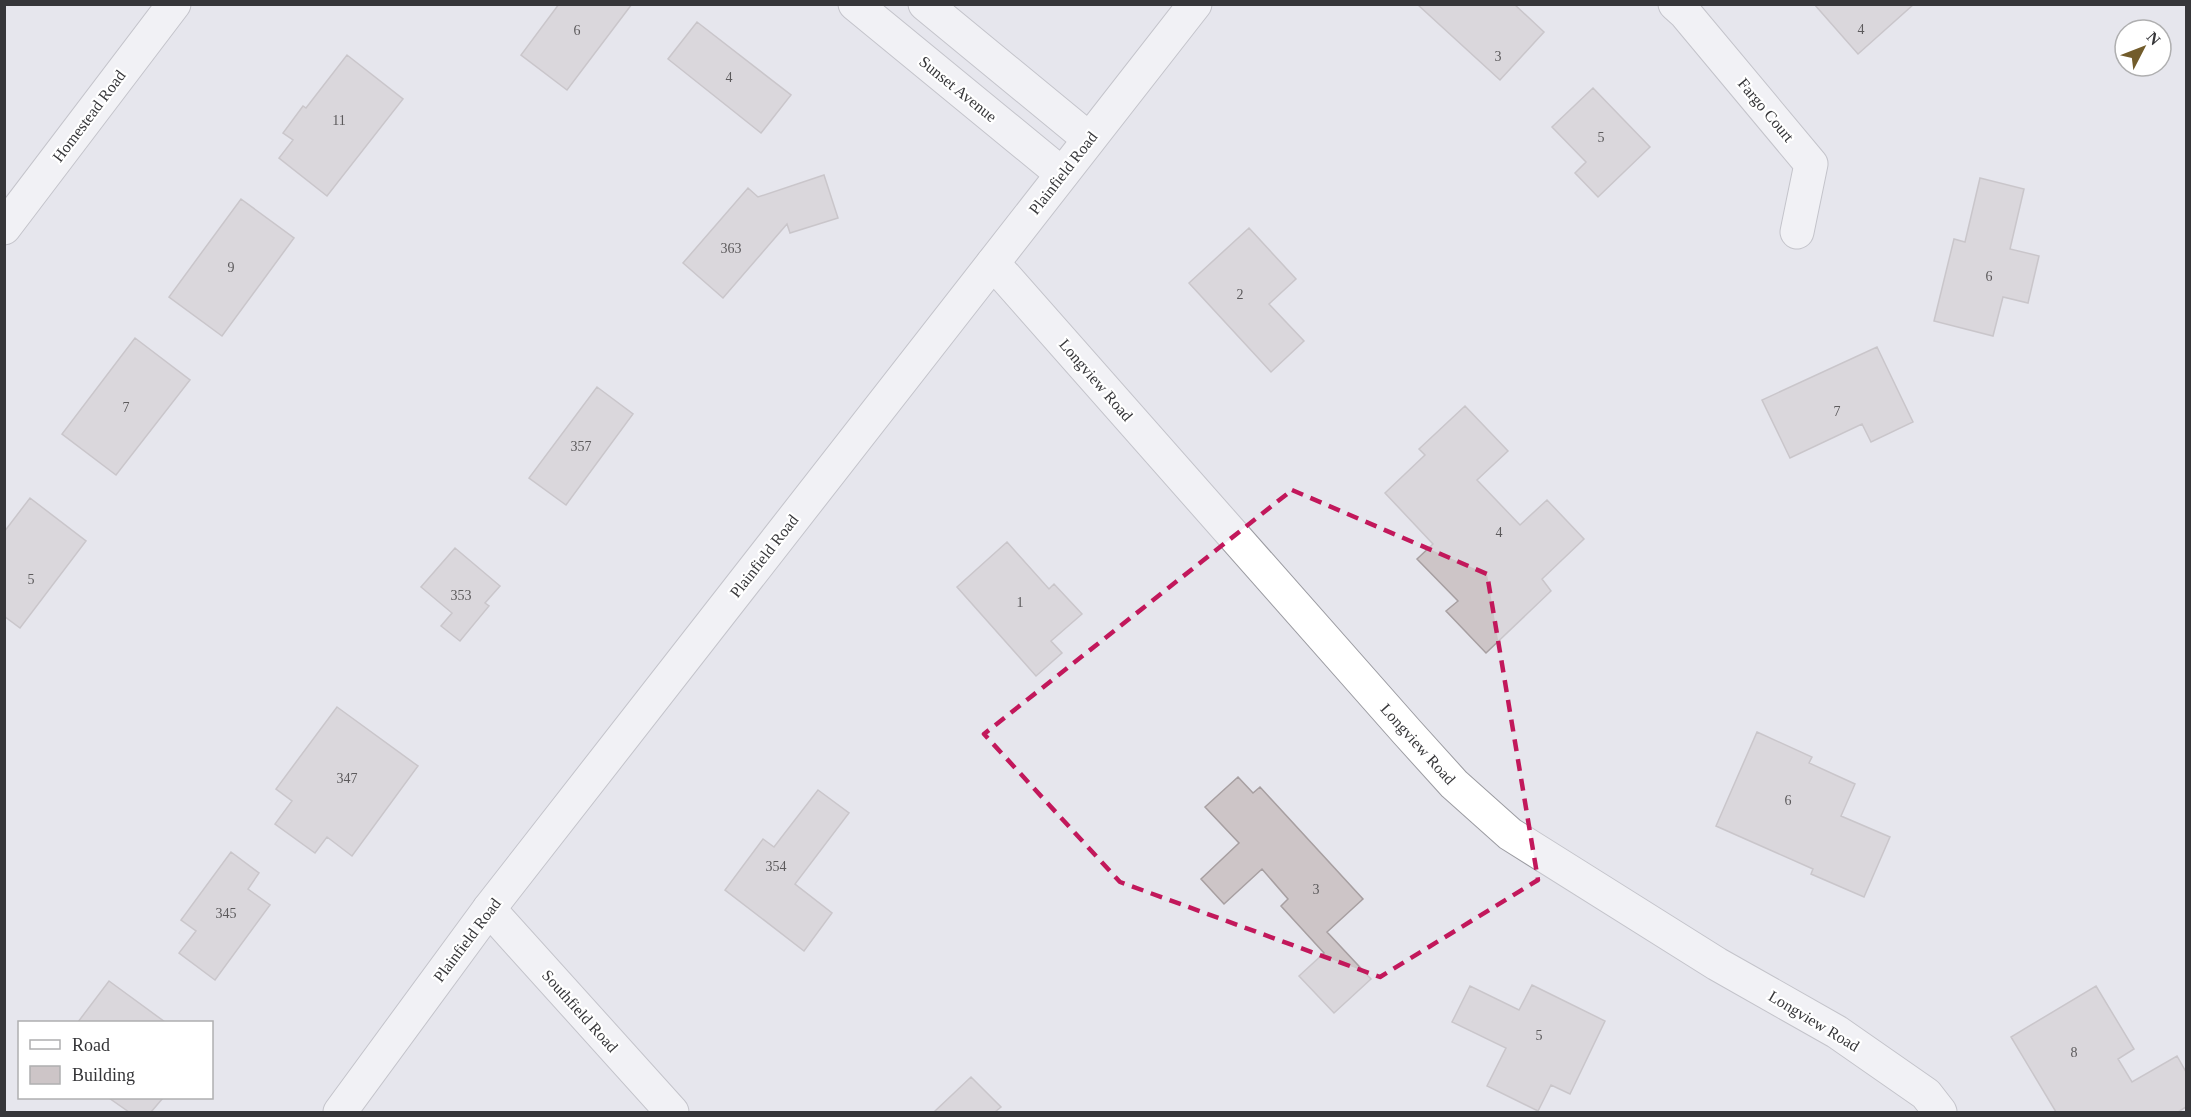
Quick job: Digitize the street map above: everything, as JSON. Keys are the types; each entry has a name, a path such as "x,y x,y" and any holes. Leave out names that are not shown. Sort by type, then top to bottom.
{"street":[{"name":"Homestead Road","path":"4,228 174,4"},
{"name":"Sunset Avenue","path":"855,4 1062,174"},
{"path":"925,4 1089,139"},
{"name":"Plainfield Road","path":"340,1113 489,909 1195,4"},
{"name":"Fargo Court","path":"1676,4 1811,164 1797,232"},
{"name":"Longview Road","path":"993,263 1454,784 1510,834 1717,964 1837,1032 1926,1094 1940,1113"},
{"name":"Southfield Road","path":"489,909 672,1113"}],"highlighted area":[{"path":"1292,490 1487,574 1538,880 1380,977 1120,882 984,734"}],"building":[{"path":"559,4 632,4 567,90 521,55"},
{"path":"1417,4 1514,4 1544,32 1500,80"},
{"path":"1814,4 1914,4 1858,54"},
{"path":"697,22 791,95 761,133 668,59"},
{"path":"347,55 403,99 327,196 279,158 293,140 283,133 303,106 306,108"},
{"path":"1593,88 1650,147 1598,197 1575,173 1586,162 1552,127"},
{"path":"824,175 838,218 790,233 787,224 723,298 683,263 748,188 758,197"},
{"path":"1980,178 2024,189 2010,249 2039,256 2028,303 2003,297 1993,336 1934,321 1954,239 1965,242"},
{"path":"241,199 294,238 222,336 169,297"},
{"path":"1249,228 1296,279 1269,304 1304,341 1271,372 1189,283"},
{"path":"135,338 190,380 116,475 62,434"},
{"path":"1877,347 1913,422 1871,442 1862,424 1790,458 1762,400"},
{"path":"597,387 633,414 566,505 529,478"},
{"path":"1465,406 1508,451 1477,480 1520,525 1547,500 1584,539 1542,579 1551,591 1486,653 1446,611 1458,601 1417,559 1433,544 1385,493 1425,455 1419,449"},
{"path":"30,498 86,541 20,628 4,616 4,532"},
{"path":"1007,542 1049,589 1054,584 1082,614 1051,641 1062,653 1036,676 957,587"},
{"path":"455,548 500,586 485,603 489,606 460,641 441,626 452,613 421,587"},
{"path":"337,707 418,766 352,856 327,837 315,853 275,824 292,801 276,789"},
{"path":"1757,732 1812,757 1809,763 1855,784 1841,816 1890,837 1864,897 1811,874 1813,869 1716,826"},
{"path":"1238,777 1253,793 1260,787 1363,899 1327,932 1371,979 1334,1013 1299,976 1324,953 1281,906 1288,899 1262,869 1224,904 1201,879 1239,843 1205,807"},
{"path":"818,790 849,813 795,884 832,913 804,951 725,890 763,839 774,847"},
{"path":"231,852 259,873 248,889 270,905 215,980 179,953 196,931 181,920"},
{"path":"109,981 164,1021 79,1021"},
{"path":"1532,985 1605,1021 1570,1094 1551,1085 1538,1111 1487,1086 1506,1048 1452,1022 1470,986 1519,1010"},
{"path":"2096,986 2134,1049 2118,1059 2132,1082 2177,1056 2186,1072 2186,1107 2178,1112 2056,1112 2011,1037"},
{"path":"971,1077 1001,1107 995,1112 934,1112"},
{"path":"110,1099 162,1099 151,1112 129,1112"}]}
